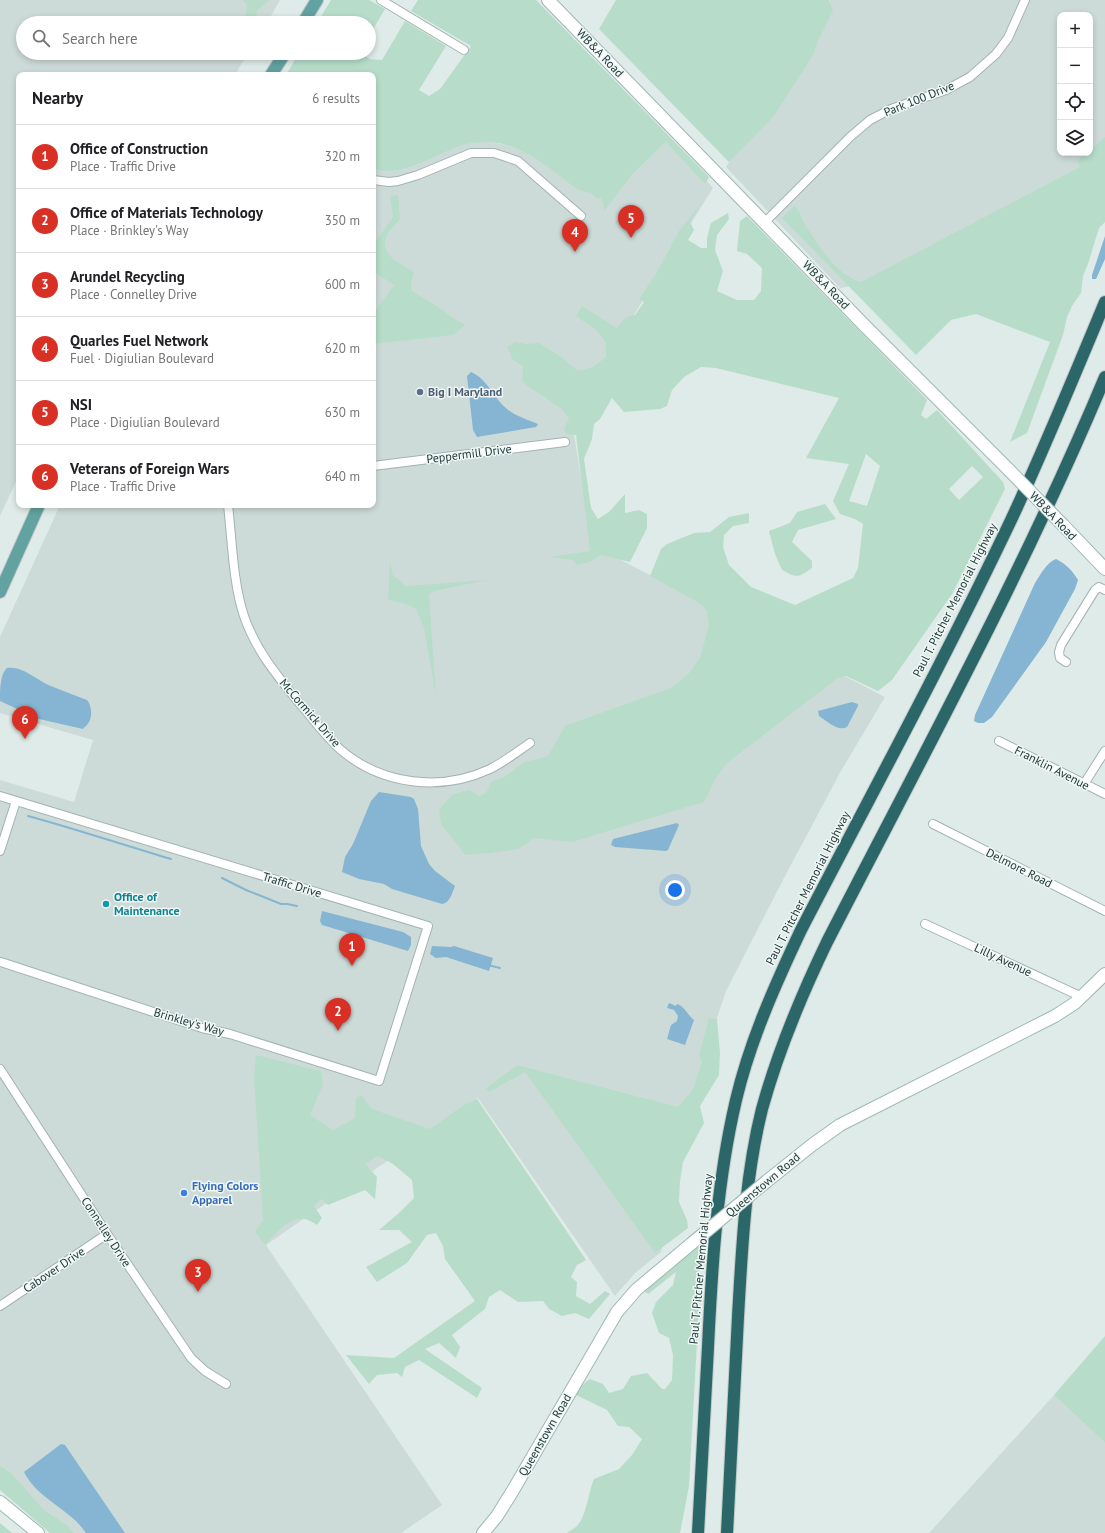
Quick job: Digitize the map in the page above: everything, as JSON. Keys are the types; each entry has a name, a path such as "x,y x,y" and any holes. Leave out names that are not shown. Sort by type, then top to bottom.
{"highway":[{"name":"Paul T. Pitcher Memorial Highway","path":"698,1533 711,1282 720,1186 736,1099 748,1058 774,989 801,930 964,617 1011,519 1038,461 1105,302"},
{"path":"727,1533 743,1232 753,1156 762,1110 774,1069 786,1034 827,942 996,616 1054,494 1105,377"}],"main road":[{"path":"307,16 317,0"},
{"path":"273,72 281,60"},
{"path":"0,592 38,508"}],"street":[{"path":"380,0 464,50"},
{"name":"WB&A Road","path":"548,0 866,327 1009,470 1105,569"},
{"name":"Park 100 Drive","path":"765,222 850,137 870,120 891,109 946,90 970,77 996,54 1008,38 1025,0"},
{"path":"376,180 390,182 398,181 418,175 471,153 494,153 518,161 581,216"},
{"name":"Peppermill Drive","path":"376,466 565,442"},
{"name":"McCormick Drive","path":"228,508 239,597 243,614 253,637 275,674 342,750 363,765 378,773 404,780 430,783 453,780 479,774 500,764 530,743"},
{"path":"1066,662 1060,658 1059,652 1061,645 1095,590 1099,588 1105,590"},
{"name":"Franklin Avenue","path":"999,741 1105,794"},
{"path":"1084,784 1105,751"},
{"name":"Traffic Drive","path":"0,796 428,926 378,1081"},
{"path":"0,851 16,801"},
{"name":"Delmore Road","path":"933,824 1105,911"},
{"name":"Lilly Avenue","path":"924,924 1082,997"},
{"path":"0,959 0,971"},
{"name":"Brinkley's Way","path":"0,959 202,1028 230,1034 378,1081"},
{"name":"Queenstown Road","path":"483,1533 497,1516 512,1492 619,1308 636,1290 767,1181 840,1125 1056,1016 1069,1008 1105,976"},
{"name":"Connelley Drive","path":"0,1069 107,1234 191,1358 205,1371 226,1384"},
{"name":"Cabover Drive","path":"0,1306 107,1234"},
{"path":"0,1502 38,1533"}],"shaded area":[{"path":"0,0 280,0 271,16 16,16 16,60 244,60 237,72 16,72 16,481 0,516"},
{"path":"830,0 1105,0 1105,209 978,266 840,288 726,167"},
{"path":"669,139 713,188 571,416 592,545 885,697 841,771 726,991 691,1096 661,1252 635,1273 615,1296 478,1098 266,1245 442,1505 401,1533 61,1533 0,1485 0,780 74,802 93,740 0,713 0,637 59,508 376,508 376,164 466,143 488,141 517,148 542,162 578,189 594,194 625,182"},
{"path":"1054,1395 1105,1443 1105,1533 929,1533"}],"green space":[{"path":"243,0 269,0 257,11 257,16 245,16 247,5"},
{"path":"331,0 369,0 385,9 376,24 376,16 321,16"},
{"path":"418,0 536,0 709,177 705,184 666,142 631,176 604,211 601,198 598,199 590,193 577,189 544,164 526,153 506,145 496,143 469,143 405,168 383,171 376,169 376,72 288,72 295,60 382,60 405,21 446,46 419,90 429,96 440,89 471,46 411,11"},
{"path":"616,0 829,0 833,11 818,41 813,55 774,116 729,162 599,29"},
{"path":"1105,137 1105,222 1099,228 1083,276 1081,293 1072,306 1067,317 1063,335 1027,433 1010,442 1050,342 976,314 951,320 916,355 782,218 794,206 828,258 843,273 861,282 1080,167 1077,161 1083,156 1093,156 1093,147"},
{"path":"398,195 400,219 387,235 385,248 392,258 414,272 411,283 412,291 465,325 453,335 376,344 376,310 394,285 376,273 376,241 393,217 390,196"},
{"path":"701,204 690,222 694,230 688,240 701,248 707,248 707,238 711,223 728,213 729,219 717,235 715,250 723,271 717,291 737,300 754,300 761,291 762,268 747,254 737,251 740,221 747,216 927,400 921,415 926,419 937,410 1003,482 1005,489 952,594 892,680 878,691 846,676 838,678 726,764 716,778 704,802 572,842 534,838 519,849 465,855 441,824 439,809 453,794 470,790 479,796 486,793 492,781 503,778 523,763 548,756 565,726 673,687 689,673 700,658 709,625 707,611 699,603 650,576 661,549 667,544 694,533 710,532 729,517 749,513 749,523 733,526 724,535 723,547 729,565 751,587 795,605 853,578 858,568 863,524 855,519 840,514 833,501 849,464 806,458 839,398 716,368 701,367 684,377 672,390 667,406 660,409 624,412 612,398 600,419 594,424 592,439 584,459 591,508 598,519 609,512 625,494 625,513 639,510 647,514 647,528 630,562 601,555 590,562 577,565 573,560 549,557 590,551 576,435 566,434 564,429 569,418 562,409 522,382 523,366 513,360 507,347 515,342 527,344 539,343 560,356 578,371 593,367 606,357 606,342 596,330 576,316 582,306 617,328 626,317 635,315 644,302 639,299 657,272 679,231","holes":["866,454 880,466 867,506 849,501","972,466 983,477 959,500 949,489"]},
{"path":"825,504 836,519 798,530 792,542 812,561 812,568 804,574 797,576 782,570 775,554 769,531 790,523 797,512"},
{"path":"390,561 393,576 399,579 405,586 488,580 434,591 429,595 436,696 424,628 416,609 403,603 388,600"},
{"path":"709,1018 717,1019 720,1053 719,1075 700,1106 704,1123 683,1162 679,1202 687,1220 688,1228 655,1253 525,1072 489,1092 486,1088 517,1065 678,1107 692,1091 702,1062 699,1055"},
{"path":"256,1055 321,1071 323,1085 310,1115 333,1130 355,1118 356,1098 361,1095 372,1109 430,1129 462,1106 477,1099 586,1260 577,1265 571,1277 577,1282 576,1296 590,1304 605,1291 610,1294 589,1319 575,1313 562,1316 549,1309 543,1301 518,1302 500,1290 489,1297 485,1309 452,1335 460,1347 456,1358 439,1343 425,1349 482,1388 477,1398 419,1360 405,1367 402,1377 397,1373 377,1375 369,1384 346,1355 394,1358 475,1301 445,1259 443,1246 436,1233 427,1235 407,1263 377,1282 366,1267 412,1242 399,1230 379,1230 414,1198 412,1180 393,1164 378,1156 365,1164 377,1177 375,1199 365,1190 328,1205 321,1199 314,1206 322,1218 317,1225 305,1219 293,1221 278,1231 265,1245 255,1232 263,1220 254,1076"},
{"path":"699,1246 699,1306 689,1486 680,1533 567,1533 576,1527 583,1516 594,1479 619,1469 632,1455 642,1439 629,1427 618,1426 607,1410 576,1395 580,1387 590,1379 603,1384 609,1393 623,1389 631,1376 647,1373 662,1389 665,1389 672,1380 673,1355 669,1338 659,1333 652,1313 656,1302 673,1285 676,1272 648,1294 643,1290"},
{"path":"1105,1336 1105,1443 1054,1395"},
{"path":"0,1466 11,1473 44,1510 68,1526 74,1533 50,1533 0,1490"},
{"path":"0,1523 12,1533 0,1533"}],"water":[{"path":"1105,236 1105,259 1096,279 1092,279 1092,275"},
{"path":"471,372 482,379 502,405 518,416 538,424 536,427 477,437 473,430 467,376"},
{"path":"1056,559 1066,565 1076,576 1078,580 1075,589 1046,642 992,717 984,723 978,723 974,721 975,715 1035,583 1047,566"},
{"path":"7,668 24,671 46,684 87,700 90,704 91,710 89,723 83,729 39,719 0,701 2,678"},
{"path":"852,702 858,704 858,706 847,727 836,727 819,716 818,711"},
{"path":"379,792 411,797 414,799 418,809 421,846 429,864 435,871 455,886 447,902 442,904 392,889 384,884 359,879 342,872 345,857 353,844 371,801"},
{"path":"677,823 679,825 668,850 666,851 615,847 611,845 613,839"},
{"path":"322,911 403,932 411,937 411,945 408,951 322,925 320,921"},
{"path":"432,946 454,946 493,958 489,971 446,957 436,958 430,954"},
{"path":"669,1003 676,1006 677,1004 681,1006 694,1020 685,1045 667,1039 671,1025 677,1021 678,1016 674,1010 667,1008"},
{"path":"61,1444 65,1445 125,1533 86,1533 76,1521 34,1487 24,1472"}],"waterway":[{"path":"28,816 171,859"},
{"path":"222,878 246,890 281,904 297,906"},
{"path":"488,965 500,968"}],"place":[{"name":"NSI","path":"631,238"},
{"name":"Quarles Fuel Network","path":"575,252"},
{"name":"Big I Maryland","path":"420,392"},
{"name":"Veterans of Foreign Wars","path":"25,739"},
{"name":"Office of Maintenance","path":"106,904"},
{"name":"Office of Construction","path":"352,966"},
{"name":"Office of Materials Technology","path":"338,1031"},
{"name":"Flying Colors Apparel","path":"184,1193"},
{"name":"Arundel Recycling","path":"198,1292"}]}
